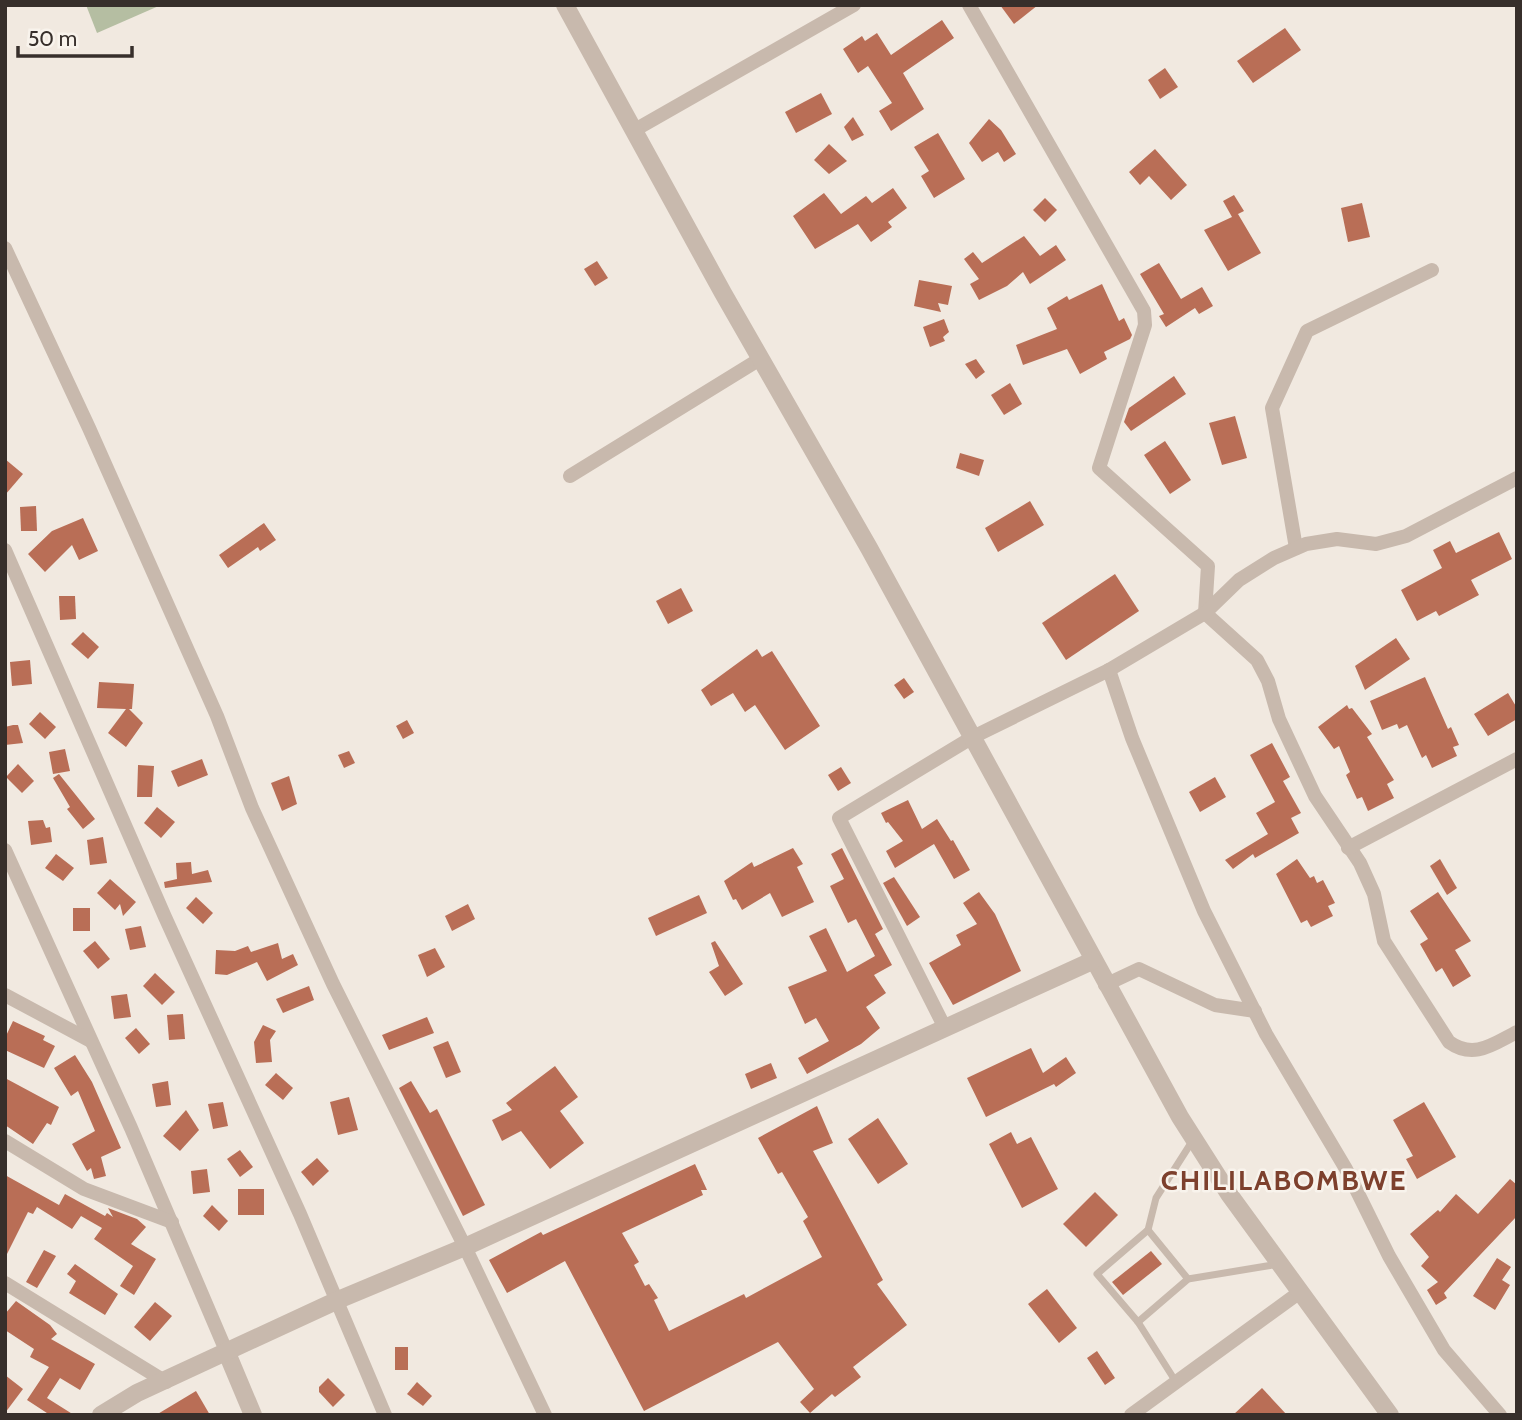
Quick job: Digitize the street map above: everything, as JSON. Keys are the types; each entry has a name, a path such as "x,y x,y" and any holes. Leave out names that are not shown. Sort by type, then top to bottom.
{"street":[{"path":"565,5 973,737 1105,985 1194,1138 1280,1264 1391,1415"},
{"path":"633,131 854,5"},
{"path":"968,5 1144,311 1145,325 1099,468 1208,566 1205,613"},
{"path":"5,247 100,452 217,716 252,808 333,984 465,1247 545,1415"},
{"path":"1296,548 1272,408 1307,331 1432,270"},
{"path":"570,476 760,359"},
{"path":"945,1028 839,818 973,737 1109,670 1205,613 1239,580 1296,548 1336,539 1376,544 1406,536 1517,478"},
{"path":"5,550 165,917 338,1300 385,1415"},
{"path":"1205,613 1257,660 1268,681 1279,719 1315,796 1360,863 1374,894 1384,941 1449,1042 1460,1050 1475,1052 1517,1032"},
{"path":"1109,670 1132,738 1204,911 1255,1011 1346,1169 1389,1256 1444,1350 1500,1415"},
{"path":"1348,848 1517,759"},
{"path":"5,850 172,1222 253,1415"},
{"path":"101,1415 137,1394 338,1300 465,1247 1092,961"},
{"path":"1105,985 1139,969 1208,1002 1255,1011"},
{"path":"5,995 91,1041"},
{"path":"5,1141 93,1193 172,1222"},
{"path":"5,1283 166,1382"},
{"path":"1131,1415 1300,1292"}],"lane":[{"path":"1176,1382 1138,1322 1097,1274 1148,1230 1156,1198 1194,1138"},
{"path":"1148,1230 1188,1279"},
{"path":"1138,1322 1188,1279 1280,1264"}],"green space":[{"path":"86,5 161,5 97,33"}],"building":[{"path":"1000,5 1038,5 1014,24"},
{"path":"942,20 954,38 903,73 924,109 891,131 879,111 892,103 868,66 858,73 843,49 862,36 865,41 877,33 891,55"},
{"path":"1285,28 1301,50 1253,83 1237,61"},
{"path":"1165,68 1178,87 1160,99 1148,80"},
{"path":"821,93 832,114 796,133 785,112"},
{"path":"853,117 864,135 852,141 844,127"},
{"path":"989,119 1001,130 1016,154 1004,162 998,152 982,162 969,143"},
{"path":"938,133 965,179 934,198 921,176 929,171 914,147"},
{"path":"829,144 847,161 829,174 814,160"},
{"path":"1155,149 1187,185 1171,200 1149,176 1140,185 1129,172"},
{"path":"893,188 907,208 888,222 892,227 871,242 858,224 815,249 793,216 824,193 841,214 866,196 872,203"},
{"path":"1234,195 1244,211 1232,217 1223,201"},
{"path":"1045,198 1057,210 1045,222 1033,210"},
{"path":"1362,203 1370,237 1348,242 1341,208"},
{"path":"1238,214 1261,253 1228,271 1204,230"},
{"path":"1024,236 1040,256 1056,245 1066,260 1030,284 1023,272 1007,286 979,300 970,284 979,279 964,259 973,252 982,263"},
{"path":"597,261 608,278 595,286 584,269"},
{"path":"1159,263 1181,299 1202,287 1213,306 1199,314 1195,308 1166,327 1159,316 1164,314 1140,274"},
{"path":"919,280 952,286 948,305 938,303 941,312 914,306"},
{"path":"1102,284 1119,321 1124,318 1132,335 1130,339 1104,352 1107,359 1080,374 1067,349 1023,365 1016,345 1057,329 1047,308 1067,296 1069,300"},
{"path":"944,319 949,332 943,337 945,341 930,347 923,327"},
{"path":"976,359 985,372 976,379 965,364"},
{"path":"1174,376 1186,394 1131,431 1124,422 1129,408"},
{"path":"1010,383 1022,404 1004,415 991,395"},
{"path":"1235,416 1247,458 1222,465 1209,423"},
{"path":"1165,441 1191,480 1170,494 1144,455"},
{"path":"960,453 984,460 979,476 956,468"},
{"path":"5,459 23,474 5,495"},
{"path":"1030,501 1044,525 998,552 985,528"},
{"path":"36,506 37,531 21,531 20,507"},
{"path":"83,518 98,551 79,560 72,545 45,572 28,554 52,531"},
{"path":"264,523 276,540 260,551 258,547 228,568 219,555"},
{"path":"1499,532 1512,559 1471,580 1479,595 1439,616 1436,611 1417,621 1401,590 1442,568 1433,550 1450,541 1456,553"},
{"path":"1115,574 1139,611 1066,660 1042,623"},
{"path":"681,588 693,611 668,624 656,601"},
{"path":"59,596 75,596 76,619 60,620"},
{"path":"83,632 99,647 88,659 71,644"},
{"path":"1396,638 1410,659 1365,690 1355,666"},
{"path":"757,649 762,657 772,651 820,726 785,750 755,705 745,712 733,693 711,706 701,690"},
{"path":"30,660 32,684 12,686 10,662"},
{"path":"1425,677 1448,729 1451,727 1459,745 1453,747 1457,756 1432,768 1426,755 1422,758 1407,725 1399,729 1397,724 1382,730 1370,701"},
{"path":"904,678 914,692 904,699 894,685"},
{"path":"99,682 134,684 132,709 129,709 143,723 126,747 108,733 126,709 97,708"},
{"path":"1508,693 1517,708 1517,719 1488,736 1474,714"},
{"path":"1347,705 1372,734 1367,737 1394,780 1387,784 1394,798 1368,811 1362,797 1357,799 1346,775 1350,772 1339,746 1334,749 1318,727"},
{"path":"40,712 56,727 45,739 29,724"},
{"path":"407,720 414,733 403,739 396,726"},
{"path":"18,725 23,743 5,745 5,727"},
{"path":"1272,743 1290,777 1283,781 1301,813 1291,818 1299,833 1255,858 1253,854 1233,869 1225,860 1268,834 1256,813 1275,802 1250,755"},
{"path":"65,749 70,771 53,774 49,752"},
{"path":"349,751 355,763 344,768 338,755"},
{"path":"202,759 208,775 178,787 171,771"},
{"path":"18,764 34,781 22,793 6,777"},
{"path":"138,765 154,766 152,797 137,797"},
{"path":"841,767 851,783 838,791 828,775"},
{"path":"59,774 95,819 83,829 67,809 70,807 53,778"},
{"path":"289,776 297,804 282,811 271,783"},
{"path":"1215,777 1226,797 1200,812 1189,792"},
{"path":"908,800 922,829 937,819 970,870 954,879 934,844 895,868 886,851 903,841 888,822 886,823 881,813"},
{"path":"157,807 175,822 161,838 144,823"},
{"path":"43,820 46,828 50,827 52,842 31,845 28,821"},
{"path":"103,837 107,863 90,865 87,840"},
{"path":"793,848 803,864 797,867 814,902 782,917 770,893 742,910 736,899 733,900 724,881 752,862 754,867"},
{"path":"842,848 883,929 875,934 892,965 874,975 886,993 866,1007 880,1028 861,1044 807,1074 798,1058 829,1041 816,1018 805,1024 788,987 827,971 809,936 826,928 847,972 875,956 856,919 848,923 830,886 844,879 831,854"},
{"path":"56,854 74,868 63,881 45,868"},
{"path":"1297,859 1310,878 1314,876 1317,883 1323,880 1335,903 1328,906 1333,916 1311,927 1307,920 1301,923 1276,874"},
{"path":"1440,859 1457,888 1447,895 1430,866"},
{"path":"191,862 192,874 208,870 212,882 165,888 164,882 177,879 176,863"},
{"path":"894,877 920,917 907,926 883,883"},
{"path":"110,879 136,902 123,916 120,904 115,910 97,893"},
{"path":"979,892 995,914 1021,971 953,1005 929,963 961,945 956,935 977,924 963,903"},
{"path":"1438,892 1471,941 1455,950 1471,976 1453,987 1442,968 1436,972 1420,944 1428,939 1410,911"},
{"path":"699,895 707,913 656,936 648,918"},
{"path":"196,897 213,913 203,924 186,908"},
{"path":"468,904 475,919 452,931 445,916"},
{"path":"73,908 90,908 90,931 73,931"},
{"path":"141,926 146,947 130,950 125,929"},
{"path":"95,941 110,959 98,969 83,951"},
{"path":"715,941 743,984 725,996 709,972 719,966 711,943"},
{"path":"278,943 282,959 293,954 298,965 267,981 257,962 227,975 215,974 216,950 235,951 248,946 251,952"},
{"path":"435,948 445,967 427,977 418,955"},
{"path":"155,973 175,992 162,1005 143,986"},
{"path":"309,986 314,1000 283,1013 276,999"},
{"path":"127,994 131,1017 114,1019 111,996"},
{"path":"183,1014 185,1039 169,1040 167,1015"},
{"path":"427,1017 434,1033 389,1050 382,1035"},
{"path":"13,1021 45,1036 43,1040 55,1046 44,1068 5,1050 5,1038"},
{"path":"263,1025 276,1031 270,1040 272,1062 256,1063 254,1042"},
{"path":"136,1028 150,1044 139,1054 125,1038"},
{"path":"448,1041 461,1072 446,1078 433,1047"},
{"path":"1031,1048 1043,1073 1066,1057 1076,1073 1056,1087 1054,1084 986,1117 967,1078"},
{"path":"75,1055 92,1082 121,1148 101,1157 106,1176 94,1179 91,1168 87,1171 72,1144 95,1131 78,1091 71,1096 54,1068"},
{"path":"771,1063 777,1078 751,1089 745,1074"},
{"path":"555,1066 578,1097 560,1111 584,1143 550,1169 521,1131 502,1141 492,1120 512,1110 506,1103"},
{"path":"276,1073 293,1088 283,1100 265,1085"},
{"path":"5,1078 59,1107 51,1125 47,1123 33,1144 5,1125"},
{"path":"168,1081 171,1105 156,1107 152,1084"},
{"path":"411,1081 430,1113 437,1109 485,1205 463,1216 399,1088"},
{"path":"349,1097 358,1130 338,1135 330,1102"},
{"path":"223,1102 228,1126 213,1129 208,1104"},
{"path":"1424,1102 1456,1157 1417,1179 1406,1159 1413,1156 1393,1120"},
{"path":"817,1106 833,1143 813,1151 883,1280 877,1284 907,1325 853,1367 861,1377 835,1397 832,1394 810,1413 800,1402 814,1389 778,1342 644,1411 565,1261 507,1293 489,1260 541,1232 543,1235 695,1164 707,1190 701,1190 703,1195 622,1233 639,1262 634,1265 645,1286 649,1284 658,1298 654,1300 669,1331 744,1294 746,1298 822,1257 803,1221 808,1217 782,1172 778,1174 758,1138"},
{"path":"186,1110 199,1130 180,1151 163,1136"},
{"path":"878,1118 908,1164 878,1184 848,1139"},
{"path":"1011,1132 1017,1144 1031,1137 1058,1189 1022,1208 989,1144"},
{"path":"240,1150 253,1167 240,1177 227,1159"},
{"path":"317,1158 329,1171 313,1186 301,1172"},
{"path":"207,1169 210,1192 193,1194 191,1171"},
{"path":"5,1175 59,1205 65,1194 105,1216 107,1213 113,1217 108,1208 137,1219 146,1227 131,1244 156,1259 134,1295 120,1286 133,1266 94,1239 102,1228 81,1216 72,1229 37,1207 33,1214 28,1212 5,1258"},
{"path":"1510,1179 1517,1185 1517,1216 1444,1293 1447,1298 1436,1305 1427,1290 1438,1282 1421,1266 1429,1257 1410,1234 1438,1210 1440,1212 1456,1194 1478,1214"},
{"path":"238,1189 264,1189 264,1215 238,1215"},
{"path":"1095,1192 1118,1215 1086,1247 1063,1224"},
{"path":"212,1205 228,1221 219,1231 203,1216"},
{"path":"44,1250 56,1256 37,1288 26,1282"},
{"path":"1151,1251 1162,1264 1123,1295 1112,1282"},
{"path":"1497,1258 1511,1267 1502,1280 1510,1285 1495,1310 1473,1296"},
{"path":"75,1264 118,1294 105,1315 69,1293 76,1281 67,1274"},
{"path":"1047,1289 1077,1328 1059,1343 1028,1304"},
{"path":"16,1301 50,1325 57,1334 51,1339 95,1364 80,1390 60,1378 47,1398 74,1415 50,1415 27,1400 49,1367 30,1357 34,1349 5,1330 5,1314"},
{"path":"155,1302 172,1316 150,1341 134,1327"},
{"path":"395,1347 408,1347 408,1370 395,1370"},
{"path":"1097,1351 1115,1378 1105,1385 1087,1358"},
{"path":"5,1375 23,1389 5,1413"},
{"path":"328,1378 345,1395 333,1407 319,1392 319,1387"},
{"path":"417,1382 432,1396 423,1406 407,1394"},
{"path":"1262,1388 1287,1415 1233,1415"},
{"path":"196,1391 210,1415 156,1415"}],"district":[{"name":"CHILILABOMBWE","path":"1284,1180"}]}
